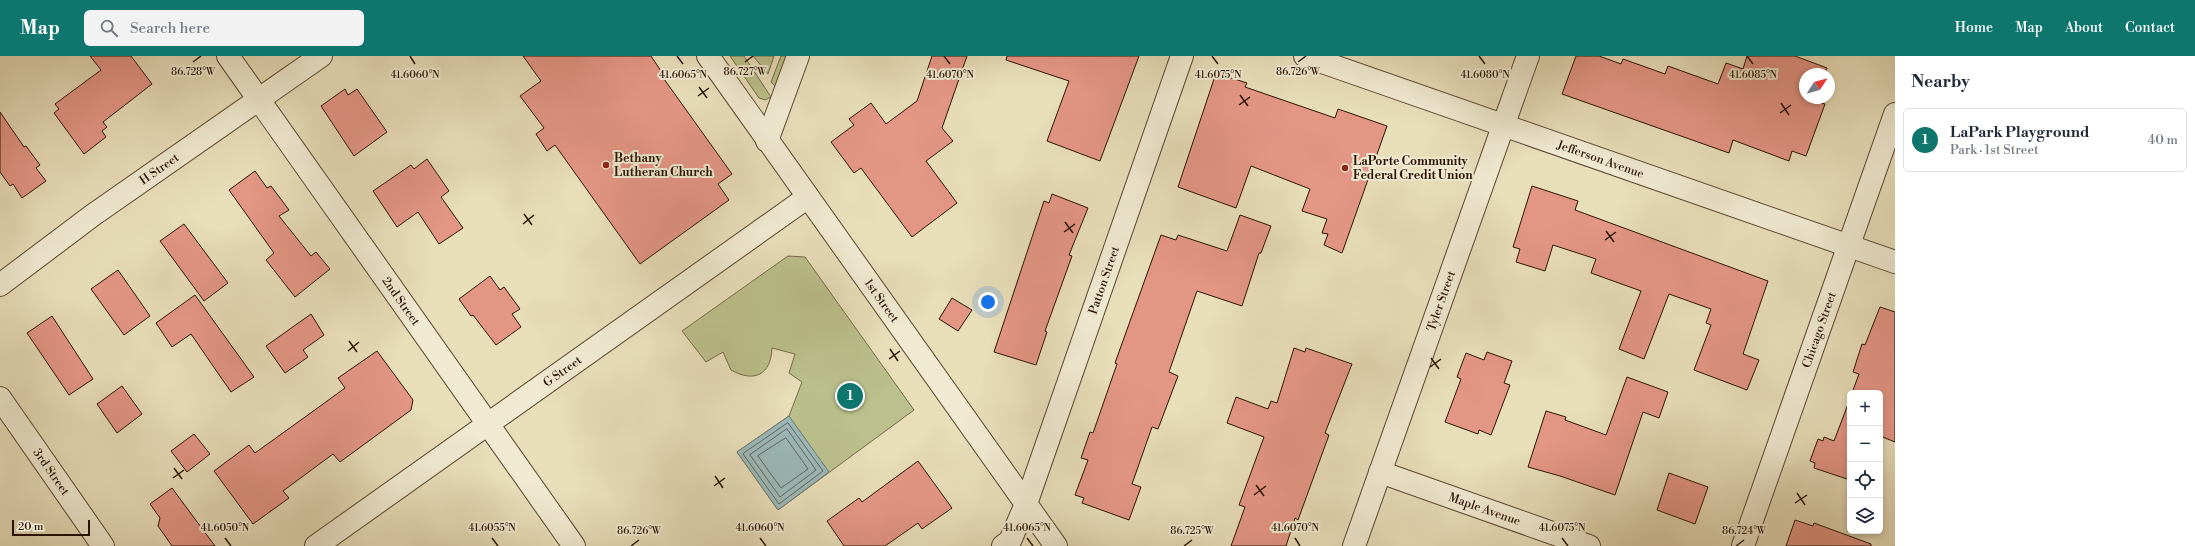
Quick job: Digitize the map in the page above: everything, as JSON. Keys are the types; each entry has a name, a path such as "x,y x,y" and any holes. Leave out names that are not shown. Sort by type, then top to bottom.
{"street":[{"name":"2nd Street","path":"228,56 574,546"},
{"name":"H Street","path":"0,285 93,215 260,101 321,56"},
{"name":"1st Street","path":"708,56 1056,546"},
{"path":"768,141 798,56"},
{"name":"Patton Street","path":"1003,546 1010,541 1026,504 1182,56"},
{"name":"Jefferson Avenue","path":"1305,56 1895,262"},
{"name":"Tyler Street","path":"1354,546 1528,56"},
{"name":"Chicago Street","path":"1743,546 1895,114"},
{"name":"G Street","path":"316,546 808,197"},
{"name":"3rd Street","path":"0,398 103,546"},
{"name":"Maple Avenue","path":"1380,472 1589,546"}],"green space":[{"path":"730,56 744,56 771,97 765,100 759,98"},
{"path":"753,56 774,56 768,74"},
{"path":"781,56 788,56 777,88 771,82"},
{"path":"788,256 805,257 914,410 778,510 737,452 789,416 802,382 789,373 795,354 772,348 771,357 765,370 754,376 747,376 731,370 723,352 706,362 682,331"}],"water":[{"path":"789,416 829,472 778,510 737,452"}],"building":[{"path":"90,56 131,56 152,84 103,122 107,127 102,131 106,137 84,154 54,113 59,109 55,104 101,70"},
{"name":"Bethany Lutheran Church","path":"523,56 651,56 661,71 659,72 732,174 718,184 729,200 640,264 555,145 547,151 536,134 544,128 520,96 541,81"},
{"path":"932,56 967,56 942,128 953,141 926,161 957,203 912,237 861,168 854,173 831,142 854,125 849,119 871,103 886,124 917,101"},
{"path":"1007,56 1139,56 1100,161 1047,141 1069,81 1006,60"},
{"path":"1576,56 1599,56 1621,64 1623,59 1665,74 1668,66 1718,84 1726,63 1743,69 1747,56 1795,56 1827,68 1799,68 1799,104 1825,104 1806,156 1792,151 1789,161 1733,140 1729,153 1562,94"},
{"path":"1216,73 1247,83 1245,87 1335,118 1338,109 1387,126 1342,253 1324,245 1328,234 1322,233 1327,219 1302,211 1310,189 1251,166 1236,208 1178,187"},
{"path":"345,89 348,95 357,89 387,132 354,156 321,106"},
{"path":"0,112 24,147 26,146 40,165 36,168 46,181 22,198 13,184 10,186 0,172"},
{"path":"427,159 449,191 441,197 463,228 439,244 418,212 397,227 373,191 411,165 414,169"},
{"path":"255,171 267,188 271,186 289,210 279,216 311,256 316,252 330,269 295,297 266,260 274,253 229,190"},
{"path":"1532,186 1578,201 1575,210 1768,281 1743,354 1759,360 1747,390 1694,370 1711,325 1706,323 1711,309 1669,294 1644,359 1619,349 1641,291 1591,273 1596,259 1553,245 1545,271 1516,262 1520,249 1513,247"},
{"path":"1052,194 1088,208 1069,255 1072,256 1045,331 1047,332 1036,365 994,352 1044,201 1049,203"},
{"path":"1240,215 1271,226 1261,253 1259,253 1242,306 1197,291 1169,372 1178,376 1158,429 1152,427 1132,484 1141,487 1129,520 1082,503 1084,498 1075,495 1088,460 1081,458 1090,432 1093,433 1117,364 1115,363 1161,235 1176,240 1178,235 1227,251"},
{"path":"184,224 228,283 204,301 160,241"},
{"path":"118,270 150,316 124,335 91,289"},
{"path":"490,276 500,290 504,287 520,309 512,314 521,327 496,345 473,315 471,316 459,299"},
{"path":"195,295 254,377 231,392 191,334 172,347 156,323"},
{"path":"952,298 972,310 958,331 939,319"},
{"path":"1880,307 1895,312 1895,442 1883,437 1883,390 1853,390 1859,374 1853,372 1862,344 1865,345"},
{"path":"311,314 324,335 303,350 308,357 285,373 266,346"},
{"path":"52,316 93,379 69,395 27,333"},
{"path":"1294,348 1305,352 1306,348 1352,364 1325,433 1329,435 1298,520 1295,518 1286,546 1231,546 1245,507 1239,505 1264,437 1227,423 1236,397 1268,409 1271,401 1277,403"},
{"path":"377,351 413,400 411,410 340,462 333,454 283,491 289,498 253,524 214,471 249,445 255,453 345,388 338,378"},
{"path":"1487,352 1512,361 1504,383 1510,385 1491,435 1479,430 1478,434 1445,422 1461,379 1457,377 1466,353 1484,360"},
{"path":"1627,377 1668,392 1659,418 1643,412 1615,495 1560,476 1528,467 1546,411 1566,417 1565,420 1606,435"},
{"path":"122,386 142,414 117,433 97,404"},
{"path":"1847,407 1847,479 1814,468 1815,463 1810,461 1818,439 1823,441 1824,437 1834,441"},
{"path":"194,434 210,454 187,472 171,451"},
{"path":"918,461 952,508 922,529 918,523 885,546 844,546 827,521 859,498 862,502"},
{"path":"1669,473 1708,487 1695,524 1657,510"},
{"path":"172,488 215,546 172,546 158,526 160,518 150,504"},
{"path":"1795,520 1813,526 1814,523 1871,544 1871,546 1786,546"}],"place":[{"name":"Bethany Lutheran Church","path":"606,165"},
{"name":"LaPorte Community Federal Credit Union","path":"1345,168"},
{"name":"LaPark Playground","path":"850,396"}]}
